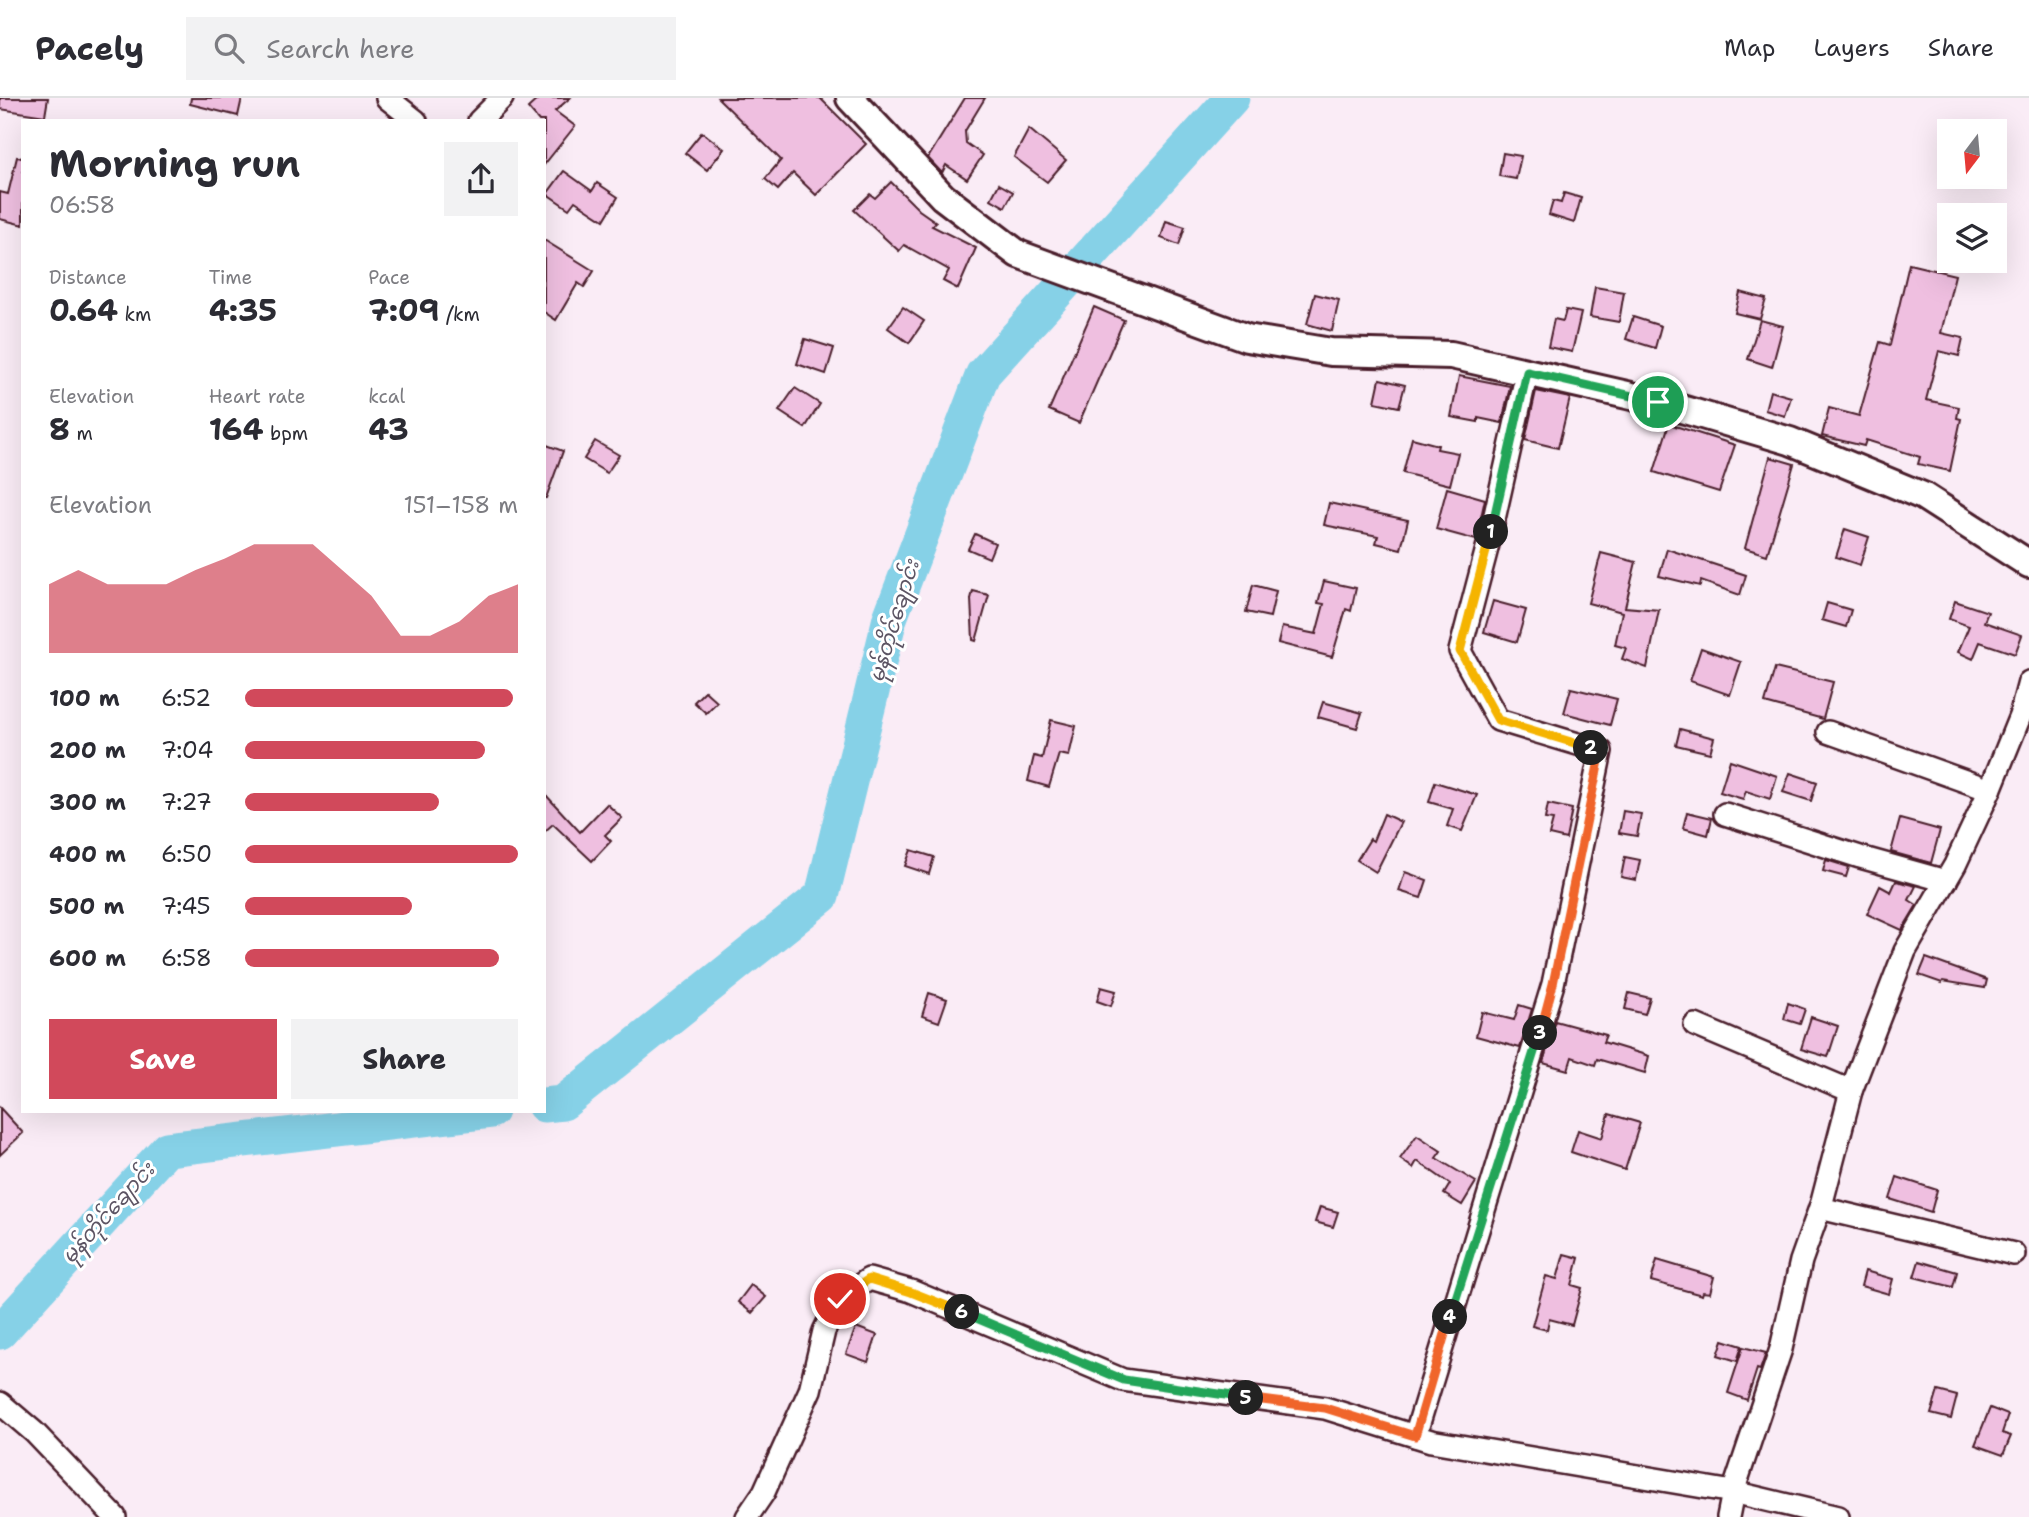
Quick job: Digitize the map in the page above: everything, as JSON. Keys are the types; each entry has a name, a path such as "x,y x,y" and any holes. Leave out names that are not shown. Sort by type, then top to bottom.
{"street":[{"path":"387,98 413,119"},
{"path":"482,119 502,98"},
{"path":"850,98 943,197 1018,254 1247,338 1331,352 1451,355 1658,402 1790,441 1923,496 2029,564"},
{"path":"1415,1436 1543,1021 1601,751 1498,720 1460,651 1490,537 1527,372"},
{"path":"1728,1517 1732,1492 1781,1349 1801,1261 1820,1208 1851,1091 1905,951 1946,881 1990,790 2020,716 2029,682"},
{"path":"1828,732 1990,790"},
{"path":"1724,814 1860,858 1946,881"},
{"path":"1695,1026 1851,1091"},
{"path":"1820,1208 2014,1254"},
{"path":"747,1517 764,1492 810,1390 824,1331 834,1310 840,1299 869,1279 942,1304 1124,1380 1325,1408 1415,1436 1732,1492 1838,1517"},
{"path":"0,1403 34,1432 115,1517"}],"building":[{"path":"0,98 48,98 45,116 0,109"},
{"path":"191,98 242,98 238,116 190,104"},
{"path":"539,98 570,98 555,111 575,126 546,162 546,119 537,119 528,108"},
{"path":"718,98 820,98 866,144 816,195 793,173 778,190 765,179 781,160"},
{"path":"965,98 985,98 965,131 966,143 983,155 967,179 946,165 942,173 928,158"},
{"path":"1029,129 1066,160 1047,182 1014,157"},
{"path":"702,132 724,149 707,170 685,153"},
{"path":"1503,153 1521,156 1516,179 1499,176"},
{"path":"17,157 21,158 21,224 0,219 0,192 8,194"},
{"path":"564,171 592,191 597,183 618,197 604,220 575,201 569,209 547,194"},
{"path":"891,182 919,210 936,222 932,226 976,248 958,289 943,281 949,270 904,245 899,251 854,210 870,194 875,198"},
{"path":"999,184 1013,192 1005,207 991,199"},
{"path":"1564,193 1581,198 1574,223 1549,215 1553,201 1561,203"},
{"path":"1166,221 1185,227 1179,245 1161,238"},
{"path":"546,241 594,271 584,287 578,283 556,320 546,313"},
{"path":"1909,264 1937,271 1937,273 1955,275 1941,333 1963,338 1959,356 1939,351 1926,400 1959,407 1957,418 1961,419 1950,471 1918,464 1920,457 1866,440 1864,446 1822,436 1829,408 1859,416 1880,342 1890,345"},
{"path":"1595,287 1624,292 1619,322 1590,317"},
{"path":"1740,292 1766,299 1760,319 1735,313"},
{"path":"1315,294 1339,300 1332,331 1307,324"},
{"path":"903,307 924,321 909,343 888,328"},
{"path":"1094,307 1124,320 1079,423 1049,410"},
{"path":"1566,310 1581,313 1572,352 1548,347 1554,319 1563,321"},
{"path":"1633,317 1661,326 1655,348 1626,339"},
{"path":"1760,320 1783,326 1772,367 1748,359"},
{"path":"805,339 834,348 826,374 797,364"},
{"path":"1459,376 1510,386 1502,423 1478,418 1478,422 1451,417"},
{"path":"1380,379 1405,385 1399,407 1375,402"},
{"path":"795,388 820,404 805,428 779,411"},
{"path":"1536,391 1570,398 1558,448 1525,440"},
{"path":"1770,391 1791,397 1785,416 1765,410"},
{"path":"1669,424 1735,445 1719,492 1654,472"},
{"path":"1412,438 1438,445 1437,449 1458,453 1450,485 1403,473"},
{"path":"595,441 619,455 607,473 584,459"},
{"path":"546,445 563,451 546,498"},
{"path":"1770,457 1794,464 1767,555 1745,548"},
{"path":"1447,488 1485,499 1476,540 1436,529"},
{"path":"1329,503 1408,520 1401,549 1376,543 1378,536 1324,525"},
{"path":"1845,529 1869,537 1860,565 1836,557"},
{"path":"975,534 995,543 989,558 968,549"},
{"path":"1667,549 1746,575 1740,595 1701,581 1700,586 1659,576"},
{"path":"1601,553 1636,562 1625,607 1659,610 1647,668 1622,659 1626,648 1615,645 1622,612 1588,603"},
{"path":"1324,581 1356,588 1351,611 1346,609 1332,657 1278,643 1282,627 1316,634 1324,604 1318,603"},
{"path":"1253,585 1276,591 1270,617 1246,612"},
{"path":"973,591 989,595 976,641 973,640"},
{"path":"1493,601 1526,610 1517,642 1484,632"},
{"path":"1955,601 1988,612 1984,622 2022,635 2015,654 1980,642 1973,659 1958,652 1969,626 1949,619"},
{"path":"1827,603 1851,610 1846,627 1822,620"},
{"path":"1701,648 1741,662 1730,695 1690,681"},
{"path":"1775,668 1833,682 1823,719 1765,703"},
{"path":"1571,688 1617,699 1610,725 1564,713"},
{"path":"705,691 717,702 706,713 694,702"},
{"path":"1323,702 1362,713 1357,728 1318,717"},
{"path":"1051,720 1076,726 1069,756 1059,754 1049,787 1028,781 1034,756 1042,758"},
{"path":"1680,729 1714,738 1710,753 1676,745"},
{"path":"1730,760 1777,776 1770,799 1746,791 1743,799 1720,792"},
{"path":"1790,773 1817,782 1811,801 1783,792"},
{"path":"1435,782 1477,795 1462,831 1447,826 1453,809 1429,802"},
{"path":"546,795 580,832 607,804 622,818 605,835 611,841 592,861 553,824 546,830"},
{"path":"1548,804 1572,809 1566,839 1549,835 1553,820 1545,819"},
{"path":"1623,811 1641,814 1637,836 1619,833"},
{"path":"1687,812 1712,818 1708,835 1683,828"},
{"path":"1384,814 1401,822 1376,872 1357,860 1370,839 1373,841"},
{"path":"1900,819 1940,830 1931,863 1891,852"},
{"path":"911,850 934,857 929,874 905,866"},
{"path":"1625,857 1640,860 1636,880 1621,877"},
{"path":"1826,860 1849,867 1846,877 1823,871"},
{"path":"1405,872 1427,880 1421,898 1399,891"},
{"path":"1896,881 1916,886 1909,900 1917,905 1902,930 1867,914 1880,886 1891,892"},
{"path":"1926,958 1987,980 1985,988 1943,981 1942,983 1919,975"},
{"path":"1101,987 1116,991 1111,1006 1097,1001"},
{"path":"929,993 947,999 939,1022 922,1016"},
{"path":"1629,993 1650,998 1645,1014 1625,1009"},
{"path":"1788,1003 1805,1009 1800,1024 1784,1019"},
{"path":"1519,1005 1532,1009 1520,1048 1476,1036 1482,1012 1514,1020"},
{"path":"1811,1017 1838,1026 1828,1057 1801,1049"},
{"path":"1555,1021 1606,1035 1603,1042 1649,1056 1645,1073 1597,1059 1595,1065 1572,1057 1568,1070 1543,1063"},
{"path":"0,1108 23,1133 0,1155"},
{"path":"1609,1114 1640,1123 1625,1170 1571,1152 1578,1130 1602,1138"},
{"path":"1417,1135 1441,1151 1436,1158 1476,1182 1462,1205 1444,1194 1450,1184 1417,1161 1413,1168 1400,1159"},
{"path":"1897,1177 1937,1190 1931,1212 1890,1199"},
{"path":"1320,1207 1338,1212 1333,1227 1315,1222"},
{"path":"1564,1254 1579,1258 1572,1285 1582,1288 1572,1325 1549,1319 1547,1330 1532,1326 1546,1276 1557,1279"},
{"path":"1657,1260 1714,1277 1710,1293 1703,1292 1702,1295 1651,1281"},
{"path":"1919,1261 1957,1272 1953,1287 1914,1277"},
{"path":"1865,1271 1893,1279 1889,1294 1861,1286"},
{"path":"751,1285 766,1297 752,1313 738,1302"},
{"path":"856,1327 877,1335 868,1362 846,1354"},
{"path":"1723,1340 1742,1346 1737,1361 1718,1355"},
{"path":"1743,1347 1766,1353 1760,1370 1757,1369 1747,1400 1728,1393"},
{"path":"1938,1391 1957,1396 1951,1419 1931,1414"},
{"path":"1990,1408 2008,1415 2002,1433 2011,1436 2003,1455 1975,1445"}],"waterway":[{"name":"မုန်တိုင်ချောင်း","path":"546,1105 563,1103 822,896 890,618 983,374 1232,98"},
{"name":"မုန်တိုင်ချောင်း","path":"0,1332 167,1149 474,1113"}],"route":[{"path":"840,1299 869,1279 942,1304 1124,1380 1325,1408 1415,1436 1553,984 1573,876 1583,841 1601,751 1498,720 1460,651 1490,537 1527,372 1658,402"}]}
